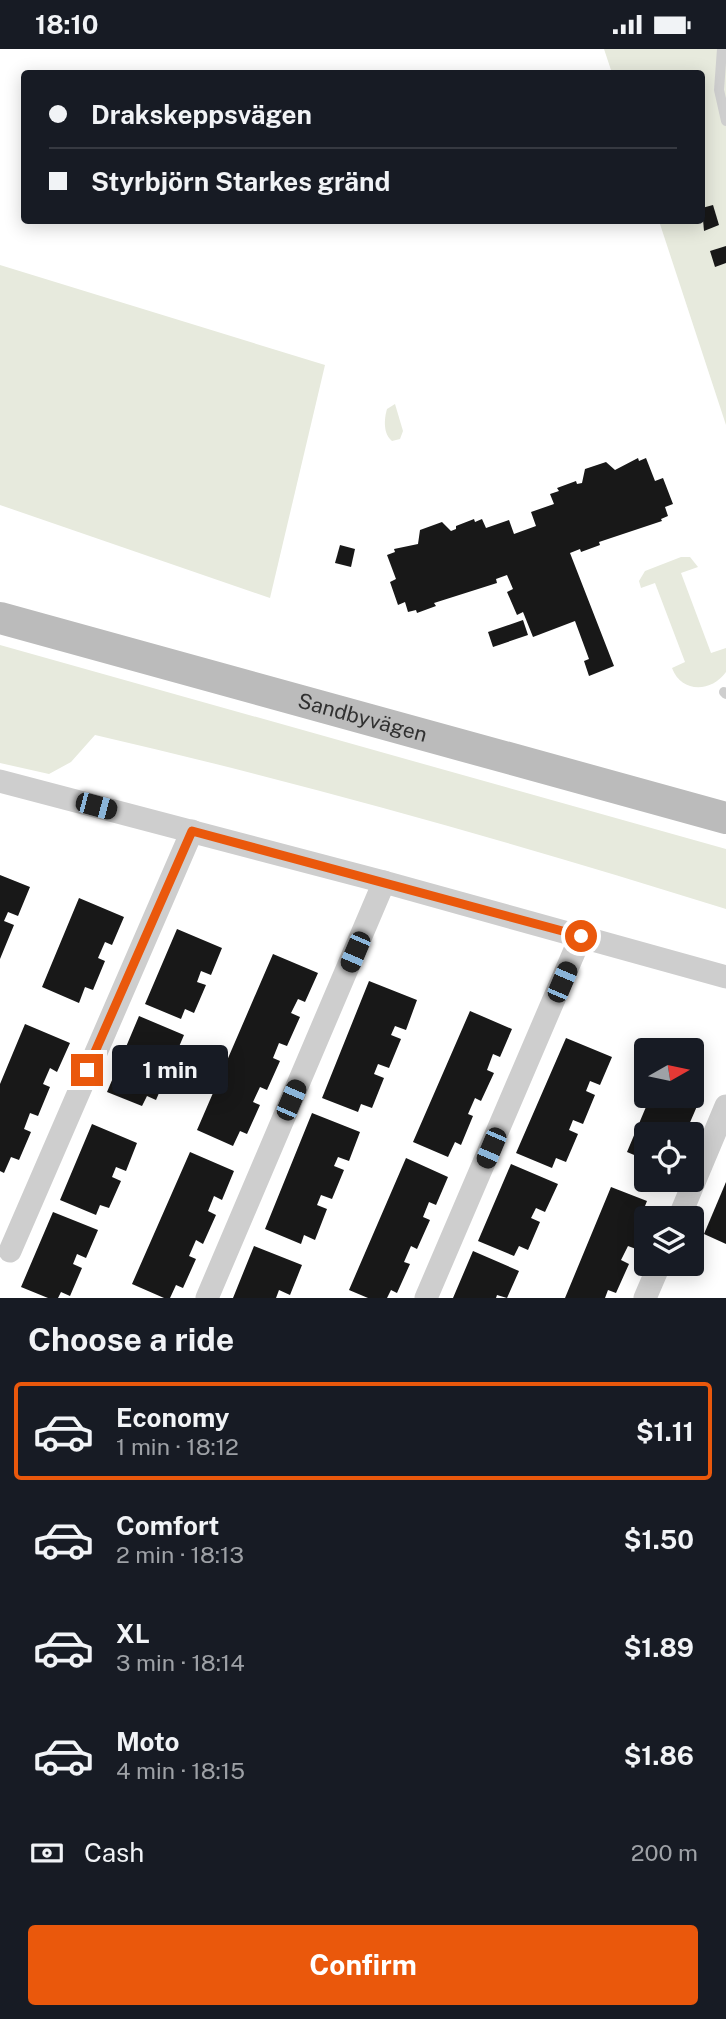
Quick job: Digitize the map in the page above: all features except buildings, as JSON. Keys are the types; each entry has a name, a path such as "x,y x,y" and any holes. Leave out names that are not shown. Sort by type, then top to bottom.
{"main road":[{"name":"Sandbyvägen","path":"0,618 726,818"}],"street":[{"path":"0,781 384,882 726,977"},
{"path":"10,1251 192,831"},
{"path":"207,1298 384,882"},
{"path":"426,1298 581,936"},
{"path":"684,1206 726,1106"},
{"path":"645,1298 654,1276"}],"lane":[{"path":"722,49 719,90 726,121"}],"shaded area":[{"path":"604,49 726,49 726,425 660,224 705,224 705,70 611,70"},
{"path":"0,265 325,365 270,598 0,505"},
{"path":"395,404 403,431 400,439 392,441 386,430 385,417 387,409"},
{"path":"681,557 690,557 698,567 681,573 711,653 726,648 726,672 720,679 705,687 689,686 676,676 672,668 685,662 655,583 641,588 639,581 645,571"},
{"path":"0,645 726,849 726,909 412,816 95,735 71,762 49,774 0,763"}],"route":[{"path":"87,1070 192,831 581,936"}]}
